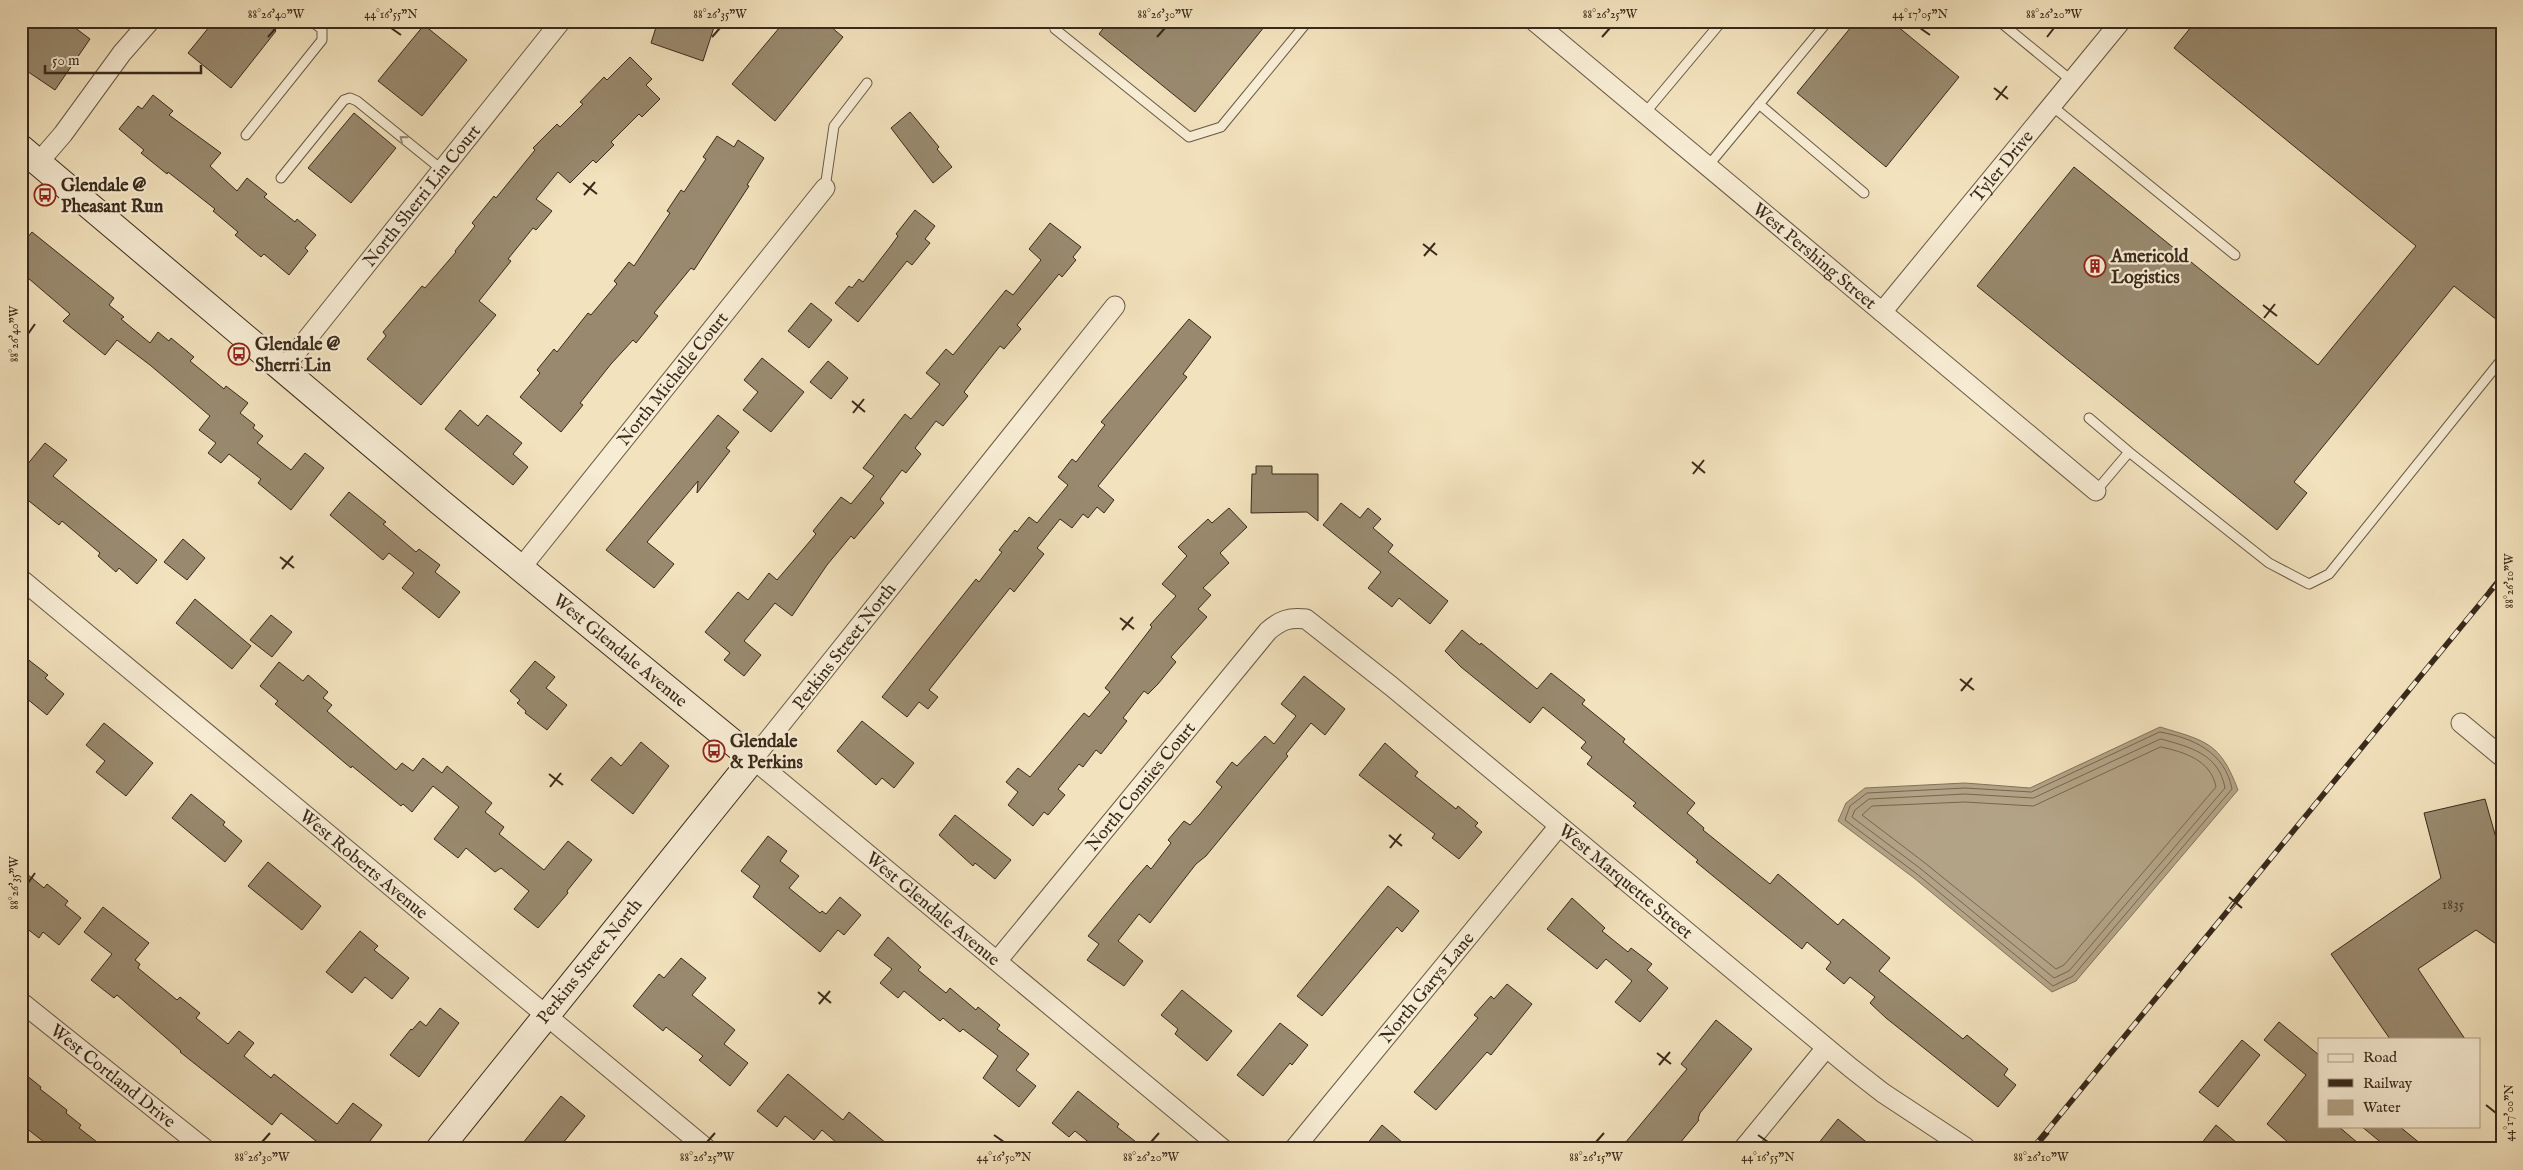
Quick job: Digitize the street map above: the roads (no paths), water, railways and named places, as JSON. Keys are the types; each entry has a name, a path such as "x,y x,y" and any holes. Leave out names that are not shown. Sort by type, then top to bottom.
{"street":[{"name":"North Sherri Lin Court","path":"283,370 561,21"},
{"name":"West Pershing Street","path":"1534,21 2096,491"},
{"name":"Tyler Drive","path":"1882,312 2121,21"},
{"path":"30,155 63,134 147,22"},
{"name":"West Glendale Avenue","path":"30,155 520,569 753,759 1223,1149"},
{"name":"North Michelle Court","path":"520,569 825,188"},
{"name":"Perkins Street North","path":"439,1149 1115,306"},
{"name":"West Roberts Avenue","path":"21,579 707,1149"},
{"name":"West Marquette Street","path":"1290,617 1306,619 1322,630 1826,1048 1883,1093 1965,1147"},
{"name":"North Connies Court","path":"997,962 1268,631 1279,622 1290,617"},
{"path":"2461,723 2502,758"},
{"name":"North Garys Lane","path":"1294,1149 1559,826"},
{"name":"West Cortland Drive","path":"21,1002 205,1149"},
{"path":"1743,1149 1826,1048"}],"lane":[{"path":"246,135 322,40 322,29 312,21"},
{"path":"1061,21 1055,29 1189,137 1221,127 1308,21"},
{"path":"1645,113 1722,21"},
{"path":"1708,166 1828,21"},
{"path":"2000,21 2072,81"},
{"path":"825,188 834,126 867,83"},
{"path":"281,178 344,100 350,98 357,101 441,170"},
{"path":"1759,104 1864,193"},
{"path":"2052,106 2235,255"},
{"path":"2089,418 2269,563 2309,584 2329,574 2502,359"},
{"path":"2096,491 2129,452"}],"water":[{"path":"2160,727 2200,740 2210,746 2225,762 2238,790 2076,981 2052,992 1914,878 1838,821 1846,803 1865,788 1965,783 2030,788"}],"railway":[{"path":"2032,1149 2502,577"}],"place":[{"name":"Glendale @ Pheasant Run","path":"45,195"},
{"name":"Americold Logistics","path":"2095,266"},
{"name":"Glendale @ Sherri Lin","path":"239,354"},
{"name":"Glendale & Perkins","path":"714,751"}]}
